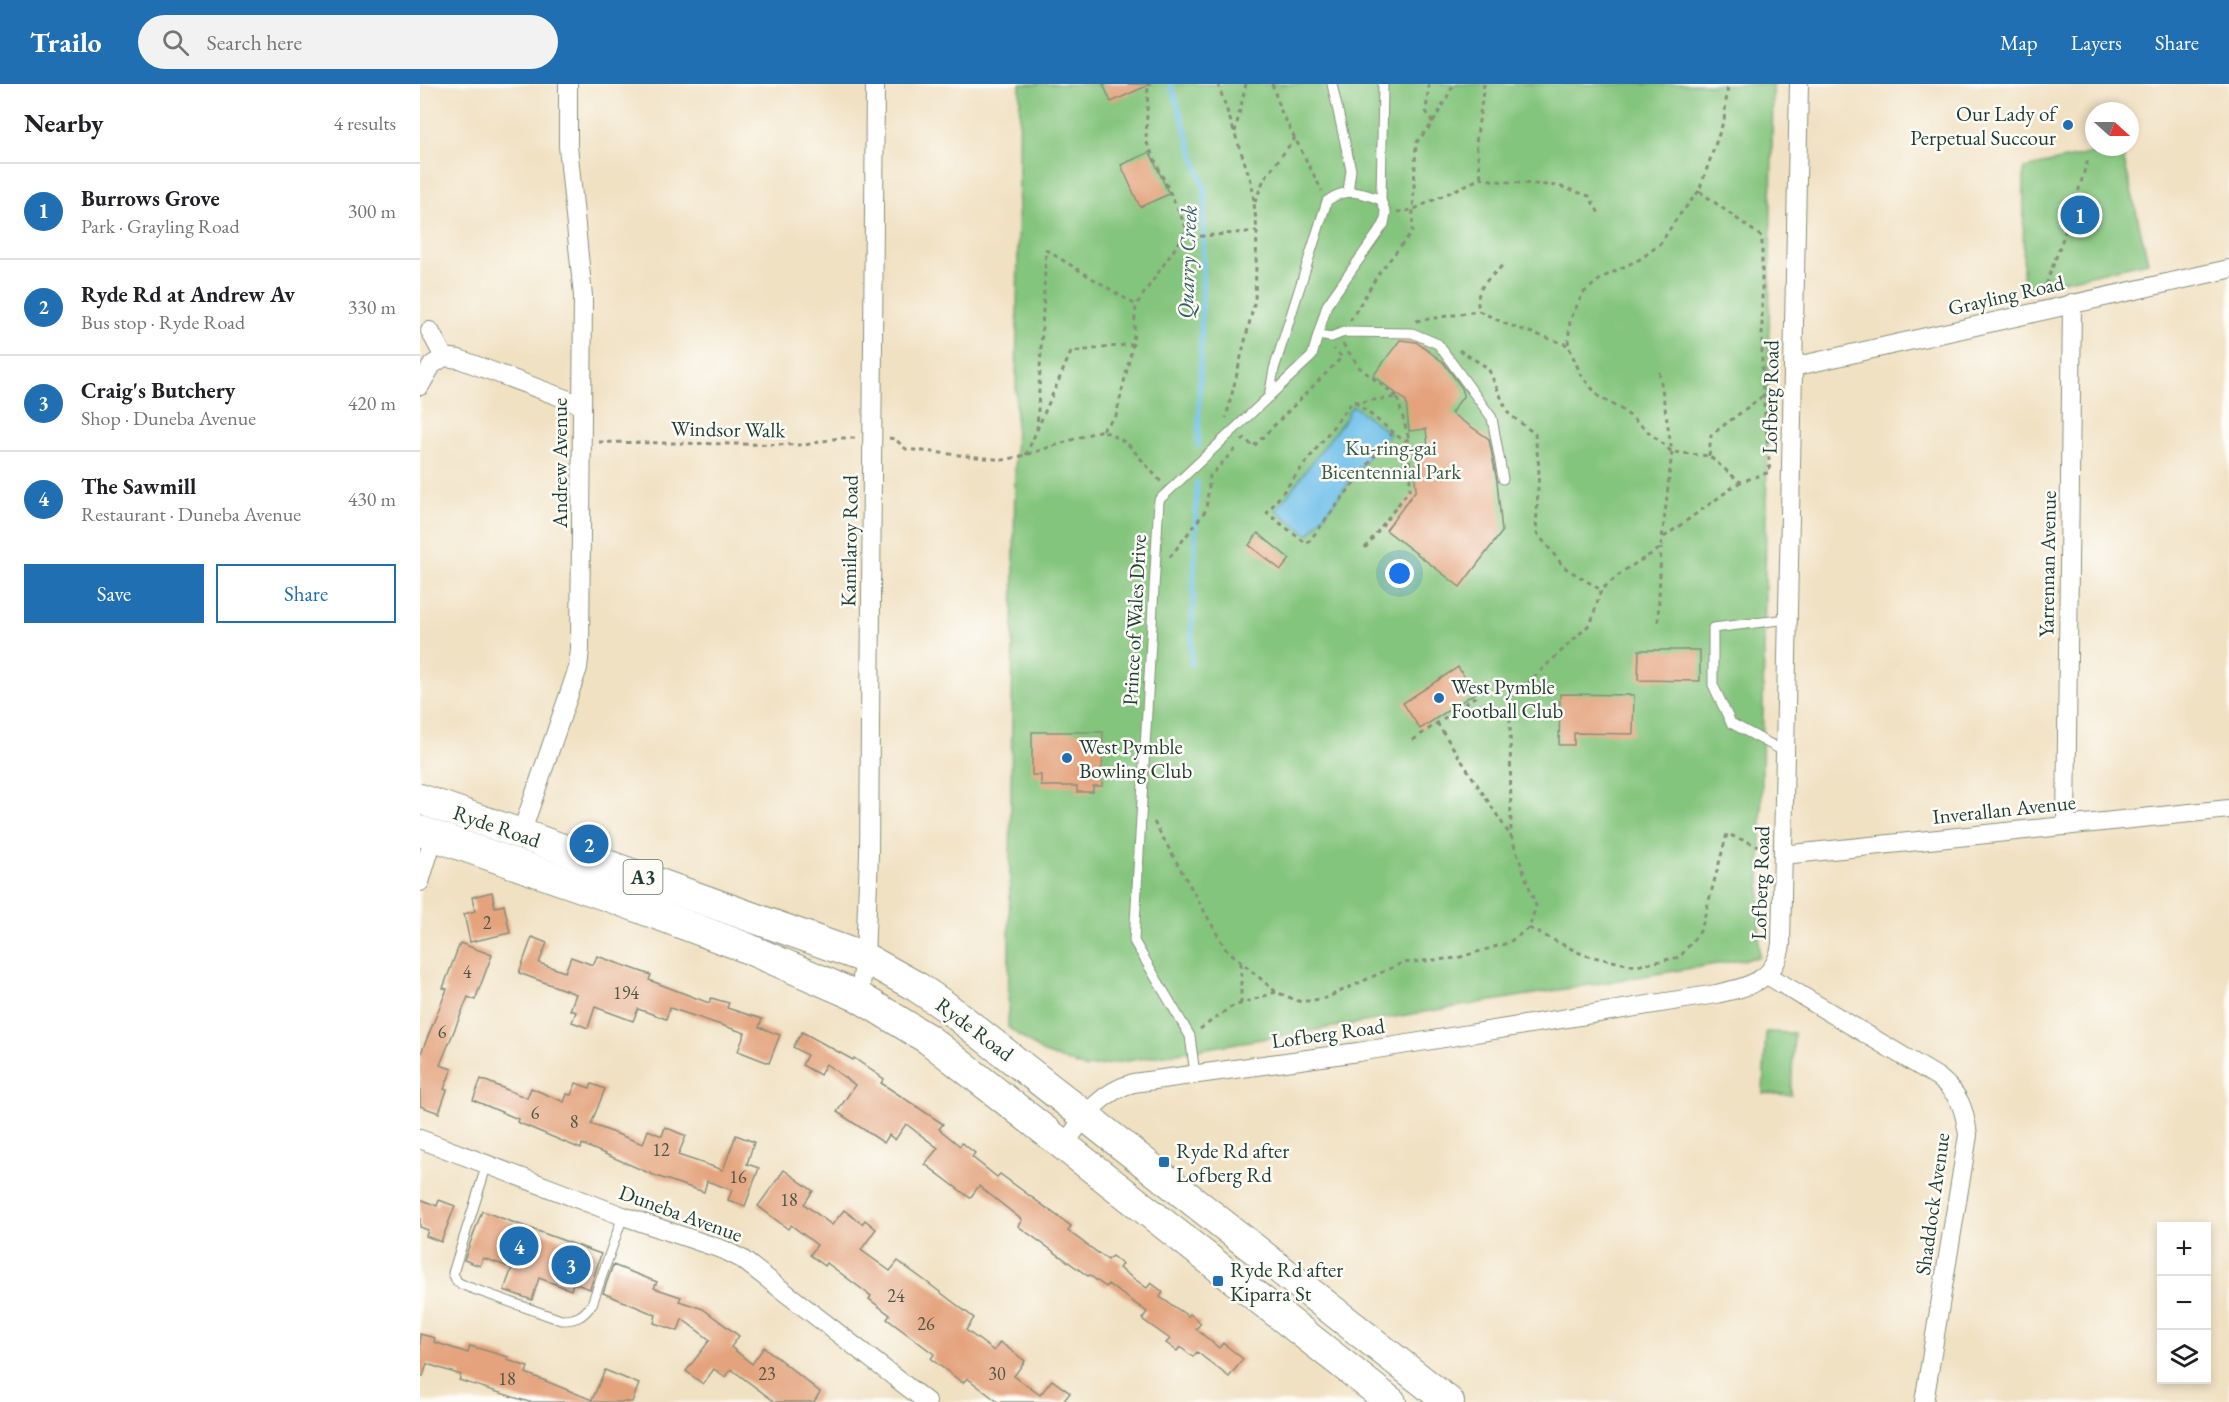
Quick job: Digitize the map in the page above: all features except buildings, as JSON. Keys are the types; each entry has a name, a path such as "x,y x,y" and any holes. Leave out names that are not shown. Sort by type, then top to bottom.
{"highway":[{"name":"Ryde Road","path":"420,799 865,958 917,987 945,1006 1449,1402"},
{"name":"Ryde Road","path":"427,833 731,942 860,997 928,1040 1391,1402"}],"street":[{"name":"Andrew Avenue","path":"521,834 578,668 580,649 583,296 568,146 568,84"},
{"name":"Kamilaroy Road","path":"860,997 865,958 869,855 875,84"},
{"name":"Lofberg Road","path":"1064,1145 1096,1103 1110,1092 1132,1083 1358,1052 1716,994 1744,988 1767,975 1776,964 1780,955 1783,855 1799,84"},
{"name":"Grayling Road","path":"1793,367 2229,269"},
{"name":"Yarrennan Avenue","path":"2066,826 2072,303"},
{"path":"430,331 444,357"},
{"path":"420,387 432,365 444,357 459,359 582,405"},
{"name":"Inverallan Avenue","path":"1783,855 2229,809"},
{"path":"420,882 427,833"},
{"name":"Shaddock Avenue","path":"1767,975 1938,1077 1952,1089 1961,1102 1968,1135 1924,1402"},
{"name":"Duneba Avenue","path":"420,1138 623,1216 724,1250 742,1259 927,1402"}],"lane":[{"path":"1332,84 1351,170 1348,191"},
{"path":"1383,84 1381,200 1386,213"},
{"path":"1269,397 1274,369 1327,201 1348,191 1381,200"},
{"name":"Prince of Wales Drive","path":"1195,1074 1190,1036 1134,941 1159,500 1311,356 1327,305 1380,233 1386,213"},
{"path":"1318,335 1331,337 1341,334 1412,333 1438,344 1492,418 1503,478"},
{"path":"1785,752 1731,723 1713,685 1713,628 1788,619"},
{"path":"487,1164 453,1273 457,1282 468,1287 561,1320 573,1320 585,1315 592,1304 623,1216"}],"path":[{"path":"1148,84 1146,141 1186,227 1184,238 1136,305 1133,344 1116,416 1102,430 1127,443 1169,491"},
{"path":"1218,84 1252,184 1257,231 1255,300 1224,429 1229,434"},
{"path":"1235,134 1246,84"},
{"path":"1272,84 1281,111 1327,201"},
{"path":"1429,84 1426,111 1434,123"},
{"path":"1166,562 1206,510 1210,477 1245,438 1253,447 1342,357 1331,346 1379,273 1412,232 1416,144 1434,123 1455,84"},
{"path":"1481,178 1476,143 1484,84"},
{"path":"1728,84 1724,120 1699,191 1660,244 1642,258 1603,277 1583,293 1570,320 1568,345 1581,375 1599,397 1624,411 1672,452 1709,456 1740,482"},
{"path":"1255,202 1264,179 1295,138"},
{"path":"2043,293 2071,216 2088,159"},
{"path":"1386,213 1412,210 1481,178 1559,186 1589,196 1600,215"},
{"path":"1664,537 1740,482 1770,472 1764,395 1762,237 1699,191"},
{"path":"1184,238 1257,231"},
{"path":"1037,430 1046,250 1136,305"},
{"path":"1479,311 1476,298 1482,286 1502,266"},
{"path":"1414,321 1479,311 1506,324 1568,345"},
{"path":"1341,334 1360,368 1397,397 1409,439 1410,489 1365,548"},
{"path":"1026,455 1071,352 1133,344"},
{"path":"1658,622 1661,548 1672,452 1659,370"},
{"path":"1709,456 1711,435 1764,395"},
{"path":"1353,401 1397,397"},
{"path":"1353,401 1267,513 1307,544 1393,432"},
{"path":"1353,401 1404,441 1409,439"},
{"name":"Windsor Walk","path":"582,442 805,445 838,438 873,438 895,439 906,449 1003,460 1026,455 1102,430"},
{"path":"1511,836 1510,711 1515,695 1591,623 1601,590 1625,570 1661,548"},
{"path":"1413,740 1476,696"},
{"path":"1153,820 1226,948 1276,992 1301,1002 1326,998 1402,963 1457,958 1508,943 1529,928 1536,906 1511,836 1437,723"},
{"path":"1529,928 1584,955 1636,966 1680,957 1701,930 1727,834 1783,855"},
{"path":"1241,963 1241,1003"},
{"path":"1190,1036 1231,1007 1276,992"}],"green space":[{"name":"Ku-ring-gai Bicentennial Park","path":"1020,84 1773,84 1759,957 1085,1068 1042,1052 1008,1027"},
{"path":"2085,155 2123,156 2148,262 2023,290 2024,168"},
{"path":"1766,1032 1794,1033 1791,1095 1763,1093"}],"water":[{"path":"1353,406 1389,433 1383,441 1381,440 1309,535 1276,510"}],"waterway":[{"name":"Quarry Creek","path":"1171,84 1205,191 1198,446"},
{"name":"Quarry Creek","path":"1191,664 1197,482"}],"place":[{"name":"Our Lady of Perpetual Succour","path":"2068,125"},
{"name":"Burrows Grove","path":"2080,215"},
{"name":"West Pymble Football Club","path":"1439,698"},
{"name":"West Pymble Bowling Club","path":"1067,758"},
{"name":"Ryde Rd at Andrew Av","path":"589,844"},
{"name":"Ryde Rd after Lofberg Rd","path":"1164,1162"},
{"name":"The Sawmill","path":"519,1246"},
{"name":"Craig's Butchery","path":"571,1265"},
{"name":"Ryde Rd after Kiparra St","path":"1218,1281"}]}
